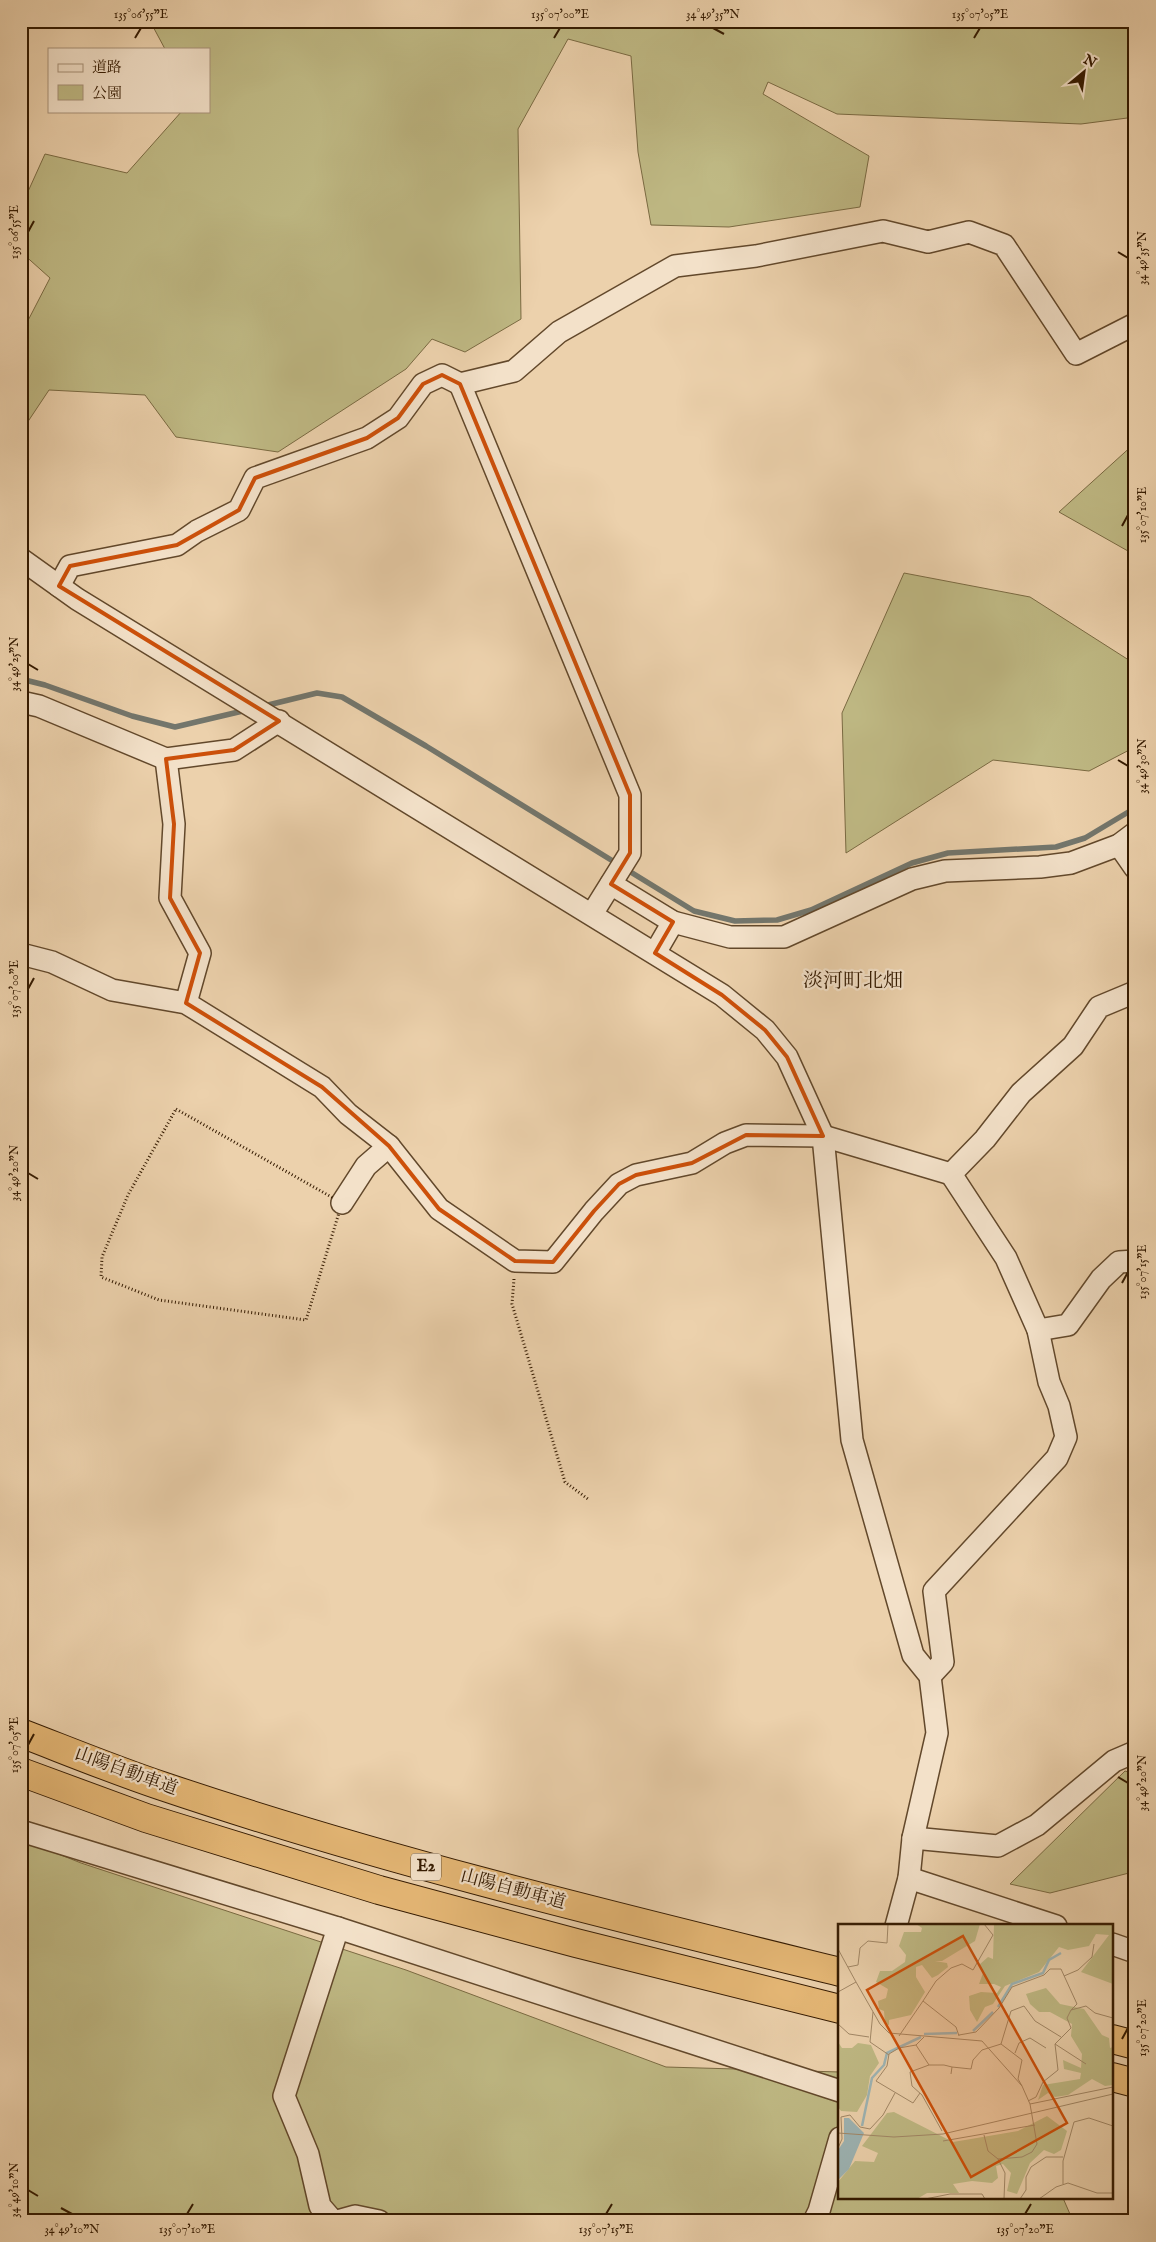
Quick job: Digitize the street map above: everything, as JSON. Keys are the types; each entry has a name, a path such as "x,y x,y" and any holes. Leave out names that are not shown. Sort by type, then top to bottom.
{"highway":[{"name":"山陽自動車道","path":"21,1733 160,1786 387,1856 586,1910 838,1972"},
{"name":"山陽自動車道","path":"21,1772 146,1818 379,1890 576,1943 838,2008"},
{"path":"1114,2040 1135,2045"},
{"path":"1114,2078 1135,2083"}],"street":[{"path":"460,384 514,371 559,332 675,266 756,256 884,231 928,242 969,232 1004,245 1076,354 1135,324"},
{"path":"59,586 70,566 177,545 197,531 238,510 255,478 367,438 398,418 423,384 442,374 460,384 630,795 630,853 592,914"},
{"path":"21,559 59,586 722,995 765,1030 787,1056 823,1136 852,1440 913,1655 930,1676 937,1733 914,1838 909,1878 897,1924"},
{"path":"21,702 39,706 166,759 234,750 278,721"},
{"path":"166,759 174,824 170,898 200,953 186,1003"},
{"path":"610,884 673,922 730,937 784,937 912,879 945,871 1040,868 1072,863 1127,839 1135,868"},
{"path":"655,953 673,922"},
{"path":"21,954 52,962 112,990 186,1003 322,1087 348,1114 389,1146 439,1209 515,1261 553,1262 594,1211 619,1184 636,1175 692,1163 725,1144 746,1135 823,1136 951,1174 1006,1258 1038,1330 1049,1382 1059,1406 1066,1437 1057,1458 934,1591 942,1662 930,1676"},
{"path":"951,1174 985,1139 1021,1093 1073,1046 1099,1007 1135,992"},
{"path":"342,1203 366,1166 389,1146"},
{"path":"1038,1330 1068,1325 1107,1273 1119,1262 1135,1261"},
{"path":"914,1838 998,1846 1037,1825 1114,1761 1135,1752"},
{"path":"21,1831 338,1928 838,2090"},
{"path":"909,1878 1050,1924"},
{"path":"333,2221 320,2206 308,2154 284,2096 338,1928"},
{"path":"1114,1945 1135,1952"},
{"path":"814,2221 819,2212 838,2145"},
{"path":"337,2221 355,2216 379,2221"}],"path":[{"path":"176,1109 342,1203 306,1320 159,1300 101,1277 102,1257 128,1195 176,1109"},
{"path":"515,1261 512,1304 564,1482 588,1499"}],"highlighted area":[{"path":"442,375 460,384 630,795 630,853 611,884 673,922 655,953 722,995 765,1030 787,1057 823,1136 746,1135 692,1163 636,1175 619,1184 594,1211 553,1262 515,1261 439,1209 389,1146 322,1087 186,1003 200,953 170,898 174,824 166,759 234,750 279,721 59,586 70,566 177,545 239,510 255,478 367,438 398,418 423,384"}],"green space":[{"path":"150,21 1135,21 1135,117 1081,124 837,114 768,82 763,94 869,156 860,207 729,227 651,225 638,152 631,56 568,39 518,129 521,319 465,352 432,339 406,369 278,452 176,437 145,395 49,390 21,432 21,334 50,278 21,252 21,207 45,154 127,173 181,112 210,112 210,48 164,48"},
{"path":"1135,443 1135,555 1059,512"},
{"path":"904,573 1030,597 1135,664 1135,747 1089,771 993,760 846,853 842,713"},
{"path":"1125,1771 1135,1774 1135,1874 1133,1872 1050,1893 1010,1884"},
{"path":"21,1839 81,1863 406,1970 666,2067 838,2072 838,2200 1064,2200 1073,2221 21,2221"}],"waterway":[{"path":"21,679 45,685 132,716 175,727 247,710"},
{"path":"264,706 317,693 342,697 426,746 694,911 735,921 777,920 811,910 912,863 948,853 1056,847 1085,838 1135,808"}],"district":[{"name":"淡河町北畑","path":"853,981"}]}
